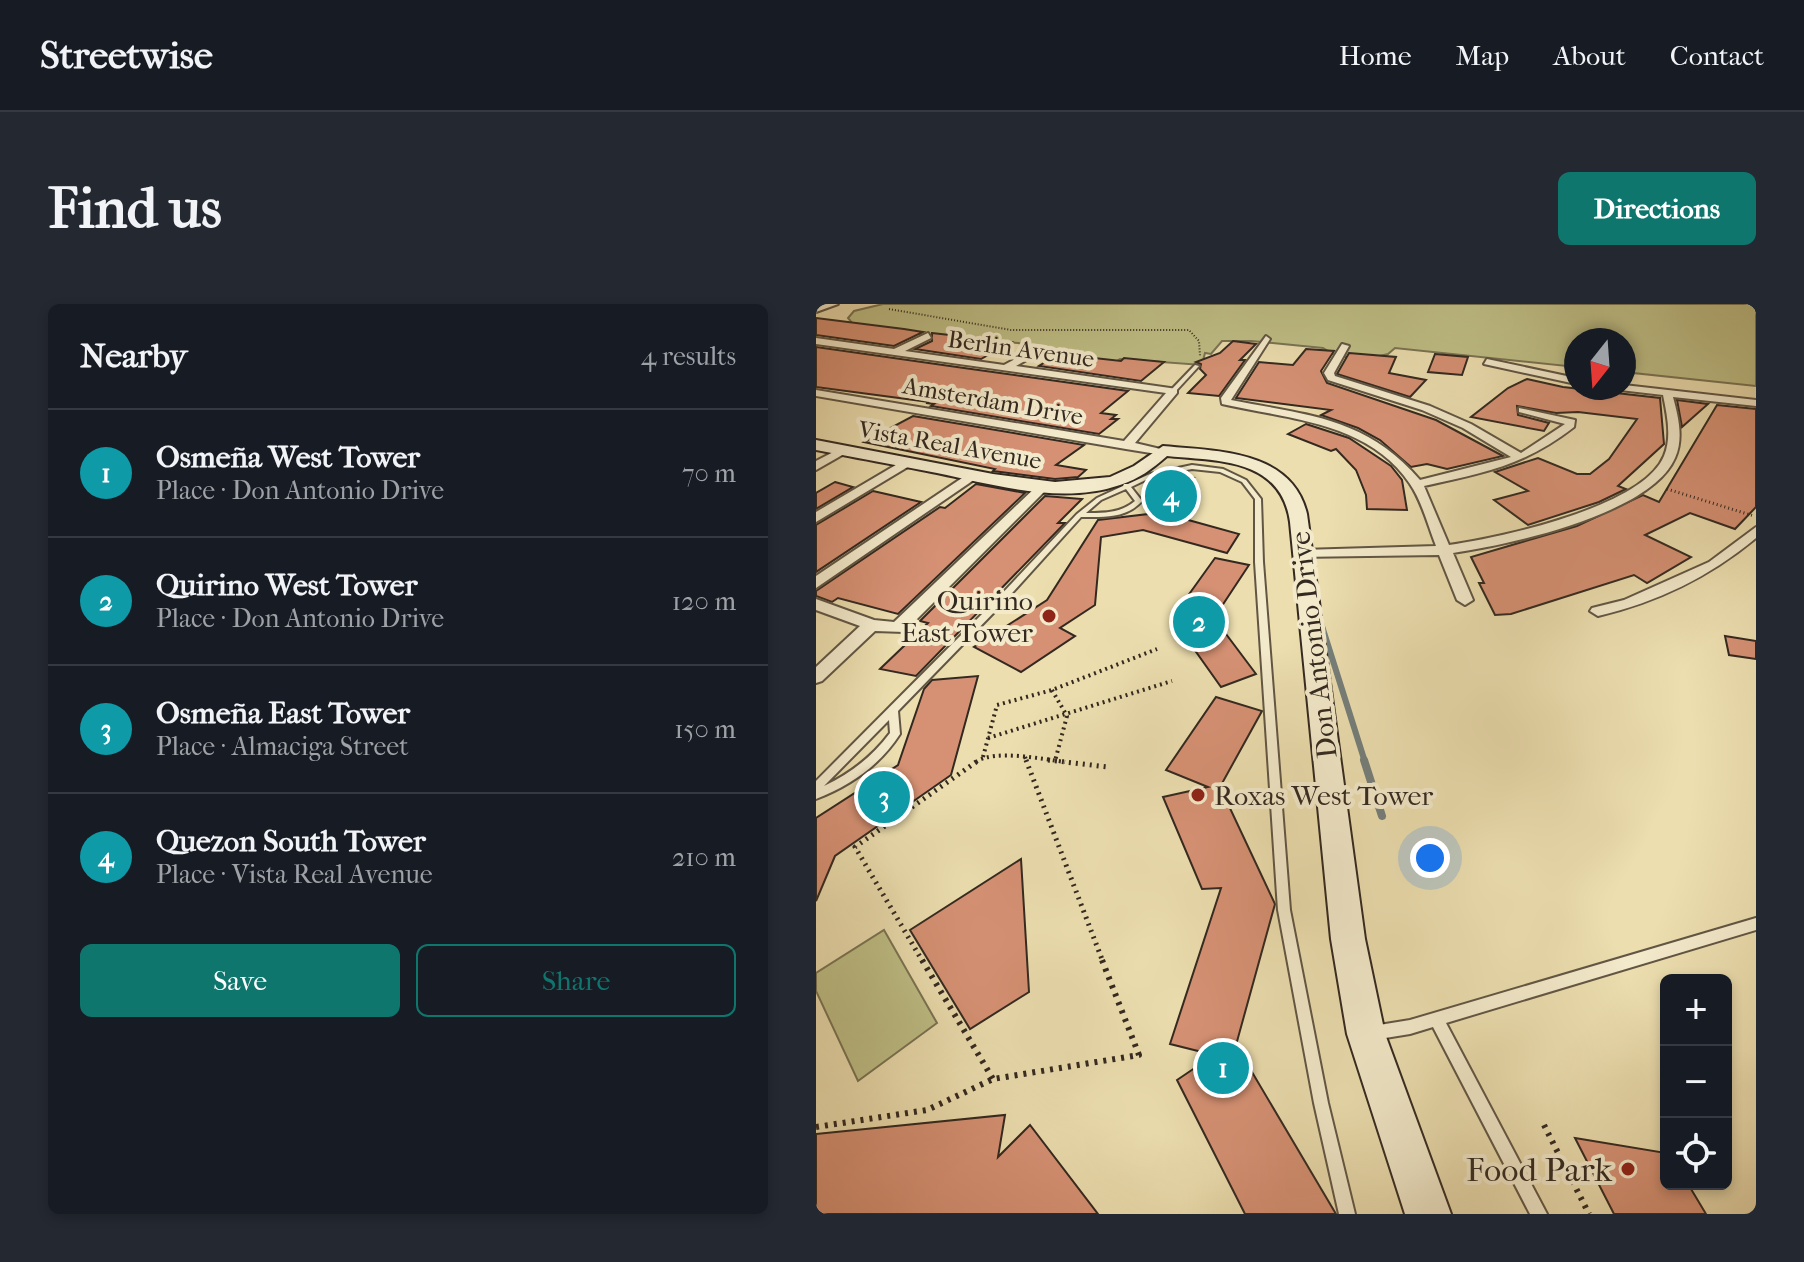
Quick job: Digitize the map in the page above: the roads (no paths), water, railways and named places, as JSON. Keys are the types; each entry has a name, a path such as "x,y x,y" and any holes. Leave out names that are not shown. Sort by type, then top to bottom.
{"street":[{"path":"816,310 834,304"},
{"path":"895,352 928,336"},
{"path":"1266,339 1226,402 1320,420 1368,439 1394,457 1417,484 1465,600"},
{"name":"Berlin Avenue","path":"816,341 1173,391"},
{"path":"1345,346 1329,373 1331,378 1426,408 1467,426 1520,457"},
{"path":"1007,367 1034,352"},
{"path":"1487,362 1564,378"},
{"path":"1636,389 1756,403"},
{"path":"1126,446 1173,391"},
{"name":"Amsterdam Drive","path":"816,393 1163,451"},
{"path":"1302,554 1442,550 1539,530 1619,500 1649,483 1667,463 1673,442 1674,420 1667,393"},
{"path":"1417,484 1484,469 1520,457 1536,450 1571,422 1523,410"},
{"name":"Vista Real Avenue","path":"816,445 1042,488 1102,483 1127,476 1152,463 1163,451"},
{"path":"816,466 845,450"},
{"name":"Don Antonio Drive","path":"1163,451 1254,465 1277,475 1290,489 1296,504 1348,939 1366,1034 1428,1214"},
{"path":"816,518 910,462"},
{"path":"816,583 975,475"},
{"path":"816,604 871,625 892,630 901,626 1042,488"},
{"path":"1598,611 1629,604 1714,565 1756,531"},
{"path":"816,677 871,625"}],"lane":[{"path":"1173,391 1197,366"},
{"path":"816,788 1079,515 1099,499 1126,485 1192,467 1221,470 1244,481 1258,499 1259,562 1284,910 1321,1103 1347,1214"},
{"path":"1079,515 1127,511 1136,506 1139,501 1126,485"},
{"path":"816,795 853,778 878,759 895,734 893,711"},
{"path":"1366,1034 1436,1019 1756,924"},
{"path":"1436,1019 1539,1214"}],"waterway":[{"path":"1321,623 1365,762"},
{"path":"1364,760 1382,816"}],"place":[{"name":"Quezon South Tower","path":"1171,496"},
{"name":"Quirino East Tower","path":"1049,616"},
{"name":"Quirino West Tower","path":"1199,622"},
{"name":"Roxas West Tower","path":"1198,795"},
{"name":"Osmeña East Tower","path":"884,797"},
{"name":"Osmeña West Tower","path":"1223,1068"},
{"name":"Food Park","path":"1628,1169"}]}
